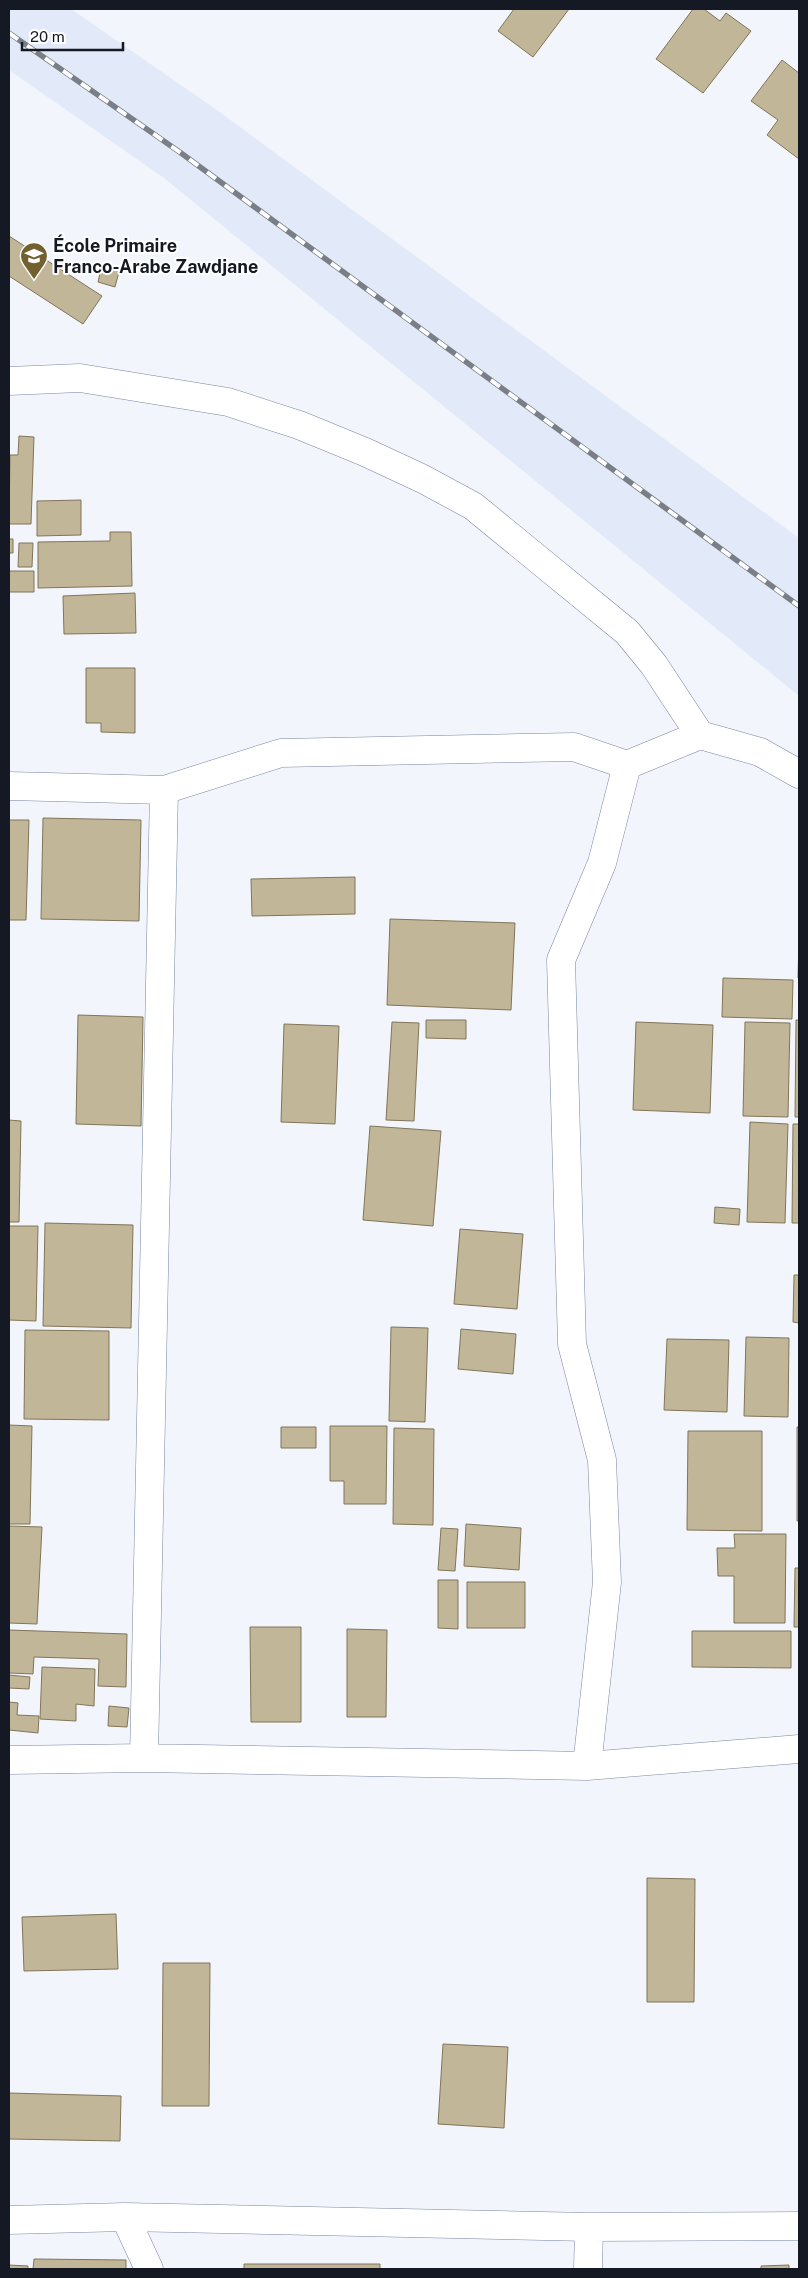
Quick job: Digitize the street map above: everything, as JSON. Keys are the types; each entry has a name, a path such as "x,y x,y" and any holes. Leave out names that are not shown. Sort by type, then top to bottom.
{"street":[{"path":"9,381 80,378 228,402 299,424 423,479 473,506 627,632 654,665 700,735"},
{"path":"9,786 164,790 281,752 574,747 627,766 700,735 760,752 799,774"},
{"path":"587,1766 607,1582 602,1460 572,1344 561,960 602,863 627,766"},
{"path":"144,1758 164,790"},
{"path":"9,1760 144,1758 587,1766 799,1749"},
{"path":"9,2220 125,2217 589,2227 799,2226"},
{"path":"125,2217 149,2269"},
{"path":"588,2269 589,2227"}],"shaded area":[{"path":"9,9 71,9 214,108 799,538 799,696 164,178 9,70"}],"building":[{"path":"514,9 569,9 533,57 498,31"},
{"path":"693,9 704,9 720,21 726,13 751,31 703,93 656,59"},
{"path":"782,60 799,73 799,159 767,135 778,120 751,101"},
{"path":"9,236 102,296 83,324 9,276"},
{"path":"102,264 120,268 115,287 98,282"},
{"path":"19,436 34,437 31,524 9,524 10,455 18,455"},
{"path":"81,500 81,535 37,536 37,501"},
{"path":"110,532 131,532 132,586 38,588 38,542 110,541"},
{"path":"9,539 13,539 13,553 9,553"},
{"path":"19,543 33,543 32,567 18,567"},
{"path":"9,571 34,571 34,592 9,592"},
{"path":"135,593 136,633 64,634 63,596"},
{"path":"86,668 135,668 135,733 101,732 101,723 86,723"},
{"path":"43,818 141,820 139,921 41,919"},
{"path":"9,820 29,820 26,920 9,920"},
{"path":"355,877 355,914 252,916 251,879"},
{"path":"390,919 515,923 511,1010 387,1005"},
{"path":"799,937 799,978 798,978"},
{"path":"723,978 793,980 792,1019 722,1017"},
{"path":"78,1015 143,1017 141,1126 76,1124"},
{"path":"426,1020 466,1020 466,1039 426,1038"},
{"path":"796,1020 799,1020 799,1117 795,1117"},
{"path":"392,1022 419,1023 414,1121 386,1120"},
{"path":"636,1022 713,1025 710,1113 633,1110"},
{"path":"745,1022 790,1023 788,1117 743,1116"},
{"path":"284,1024 339,1026 335,1124 281,1122"},
{"path":"9,1120 21,1121 19,1222 9,1222"},
{"path":"750,1122 788,1124 785,1223 747,1222"},
{"path":"793,1124 799,1124 799,1223 792,1223"},
{"path":"370,1126 441,1131 433,1226 363,1220"},
{"path":"715,1207 740,1209 739,1225 714,1223"},
{"path":"45,1223 133,1225 131,1328 43,1326"},
{"path":"9,1226 38,1226 36,1321 9,1320"},
{"path":"460,1229 523,1234 517,1309 454,1304"},
{"path":"794,1275 799,1275 799,1323 793,1322"},
{"path":"391,1327 428,1328 425,1422 389,1421"},
{"path":"461,1329 516,1334 513,1374 458,1369"},
{"path":"25,1330 109,1331 109,1420 24,1419"},
{"path":"746,1337 789,1338 788,1417 744,1416"},
{"path":"667,1339 729,1340 727,1412 664,1410"},
{"path":"9,1425 32,1426 30,1524 9,1524"},
{"path":"330,1426 387,1426 386,1504 344,1504 344,1481 330,1481"},
{"path":"281,1427 316,1427 316,1448 281,1448"},
{"path":"797,1427 799,1427 799,1521 797,1521"},
{"path":"394,1428 434,1429 433,1525 393,1524"},
{"path":"688,1431 762,1431 762,1531 687,1530"},
{"path":"466,1524 521,1528 519,1570 464,1566"},
{"path":"9,1526 42,1527 37,1624 9,1623"},
{"path":"441,1528 458,1529 455,1571 438,1570"},
{"path":"734,1534 786,1534 785,1623 734,1623 734,1576 718,1576 717,1548 735,1548"},
{"path":"795,1568 799,1568 799,1627 794,1627"},
{"path":"438,1580 458,1580 458,1629 438,1628"},
{"path":"467,1582 525,1582 525,1628 467,1628"},
{"path":"250,1627 301,1627 301,1722 251,1722"},
{"path":"347,1629 387,1630 386,1717 347,1717"},
{"path":"9,1630 127,1634 126,1687 98,1686 99,1659 34,1657 33,1674 9,1673"},
{"path":"692,1631 791,1631 791,1668 692,1667"},
{"path":"42,1667 95,1669 94,1706 76,1704 76,1721 40,1719"},
{"path":"9,1675 30,1677 29,1689 9,1688"},
{"path":"9,1702 18,1703 17,1715 39,1716 38,1733 9,1730"},
{"path":"109,1706 129,1708 127,1727 108,1726"},
{"path":"647,1878 695,1879 694,2002 647,2002"},
{"path":"116,1914 118,1969 24,1971 22,1917"},
{"path":"163,1963 210,1963 209,2106 162,2106"},
{"path":"443,2044 508,2047 504,2128 438,2124"},
{"path":"9,2093 121,2096 120,2141 9,2139"},
{"path":"34,2259 126,2260 126,2269 33,2269"},
{"path":"244,2264 380,2264 380,2269 244,2269"},
{"path":"9,2265 28,2266 28,2269 9,2269"},
{"path":"789,2265 789,2269 761,2269 761,2266"}],"railway":[{"path":"9,33 181,153 799,606"}],"place":[{"name":"École Primaire Franco-Arabe Zawdjane","path":"34,280"}]}
